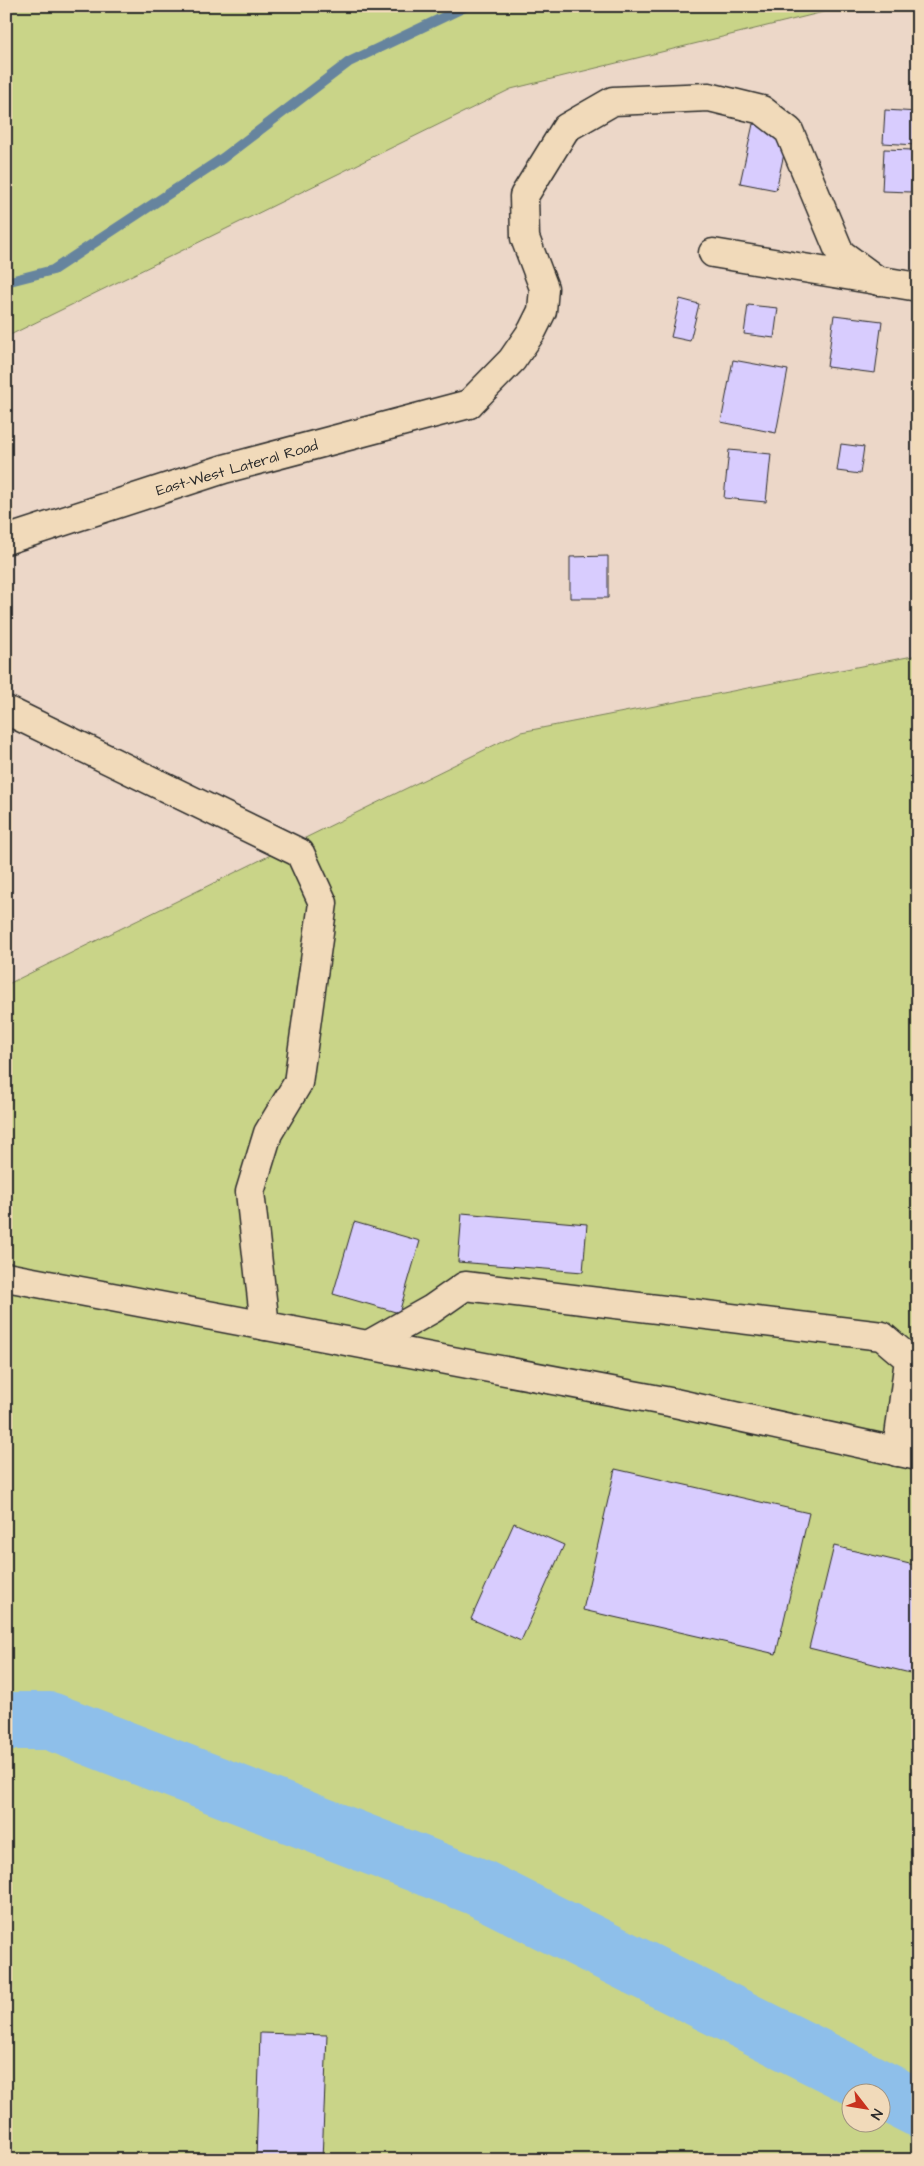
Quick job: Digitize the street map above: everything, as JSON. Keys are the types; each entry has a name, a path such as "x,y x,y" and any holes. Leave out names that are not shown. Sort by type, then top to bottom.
{"street":[{"name":"East-West Lateral Road","path":"6,540 224,469 469,404 512,360 532,331 542,311 544,288 525,238 524,196 566,128 613,102 709,98 762,110 789,131 840,253 878,281"},
{"path":"713,252 918,288"},
{"path":"6,710 300,853 323,903 298,1083 268,1134 250,1192 265,1326"},
{"path":"6,1277 670,1402 908,1454 908,1359 882,1336 465,1286 432,1309 368,1345"}],"green space":[{"path":"6,6 848,6 511,89 6,337"},
{"path":"918,655 918,2160 6,2160 6,985 521,732"}],"building":[{"path":"885,110 918,112 916,145 883,143"},
{"path":"753,124 789,131 776,190 740,183"},
{"path":"884,149 913,150 911,192 882,191"},
{"path":"680,299 699,304 690,341 671,337"},
{"path":"748,305 778,308 774,338 744,334"},
{"path":"834,315 882,321 875,373 827,367"},
{"path":"733,360 788,370 776,433 721,422"},
{"path":"841,444 864,447 860,474 837,471"},
{"path":"729,450 771,454 766,502 724,498"},
{"path":"608,556 608,598 570,598 570,557"},
{"path":"462,1213 587,1224 583,1272 458,1262"},
{"path":"354,1222 420,1241 399,1313 333,1294"},
{"path":"615,1469 809,1513 776,1654 583,1610"},
{"path":"514,1523 564,1545 521,1641 471,1619"},
{"path":"834,1546 918,1566 918,1675 809,1648"},
{"path":"260,2033 327,2035 322,2160 256,2160"}],"waterway":[{"path":"6,282 53,270 223,158 349,62 467,6"},
{"path":"6,1721 50,1721 478,1887 918,2108"}]}
